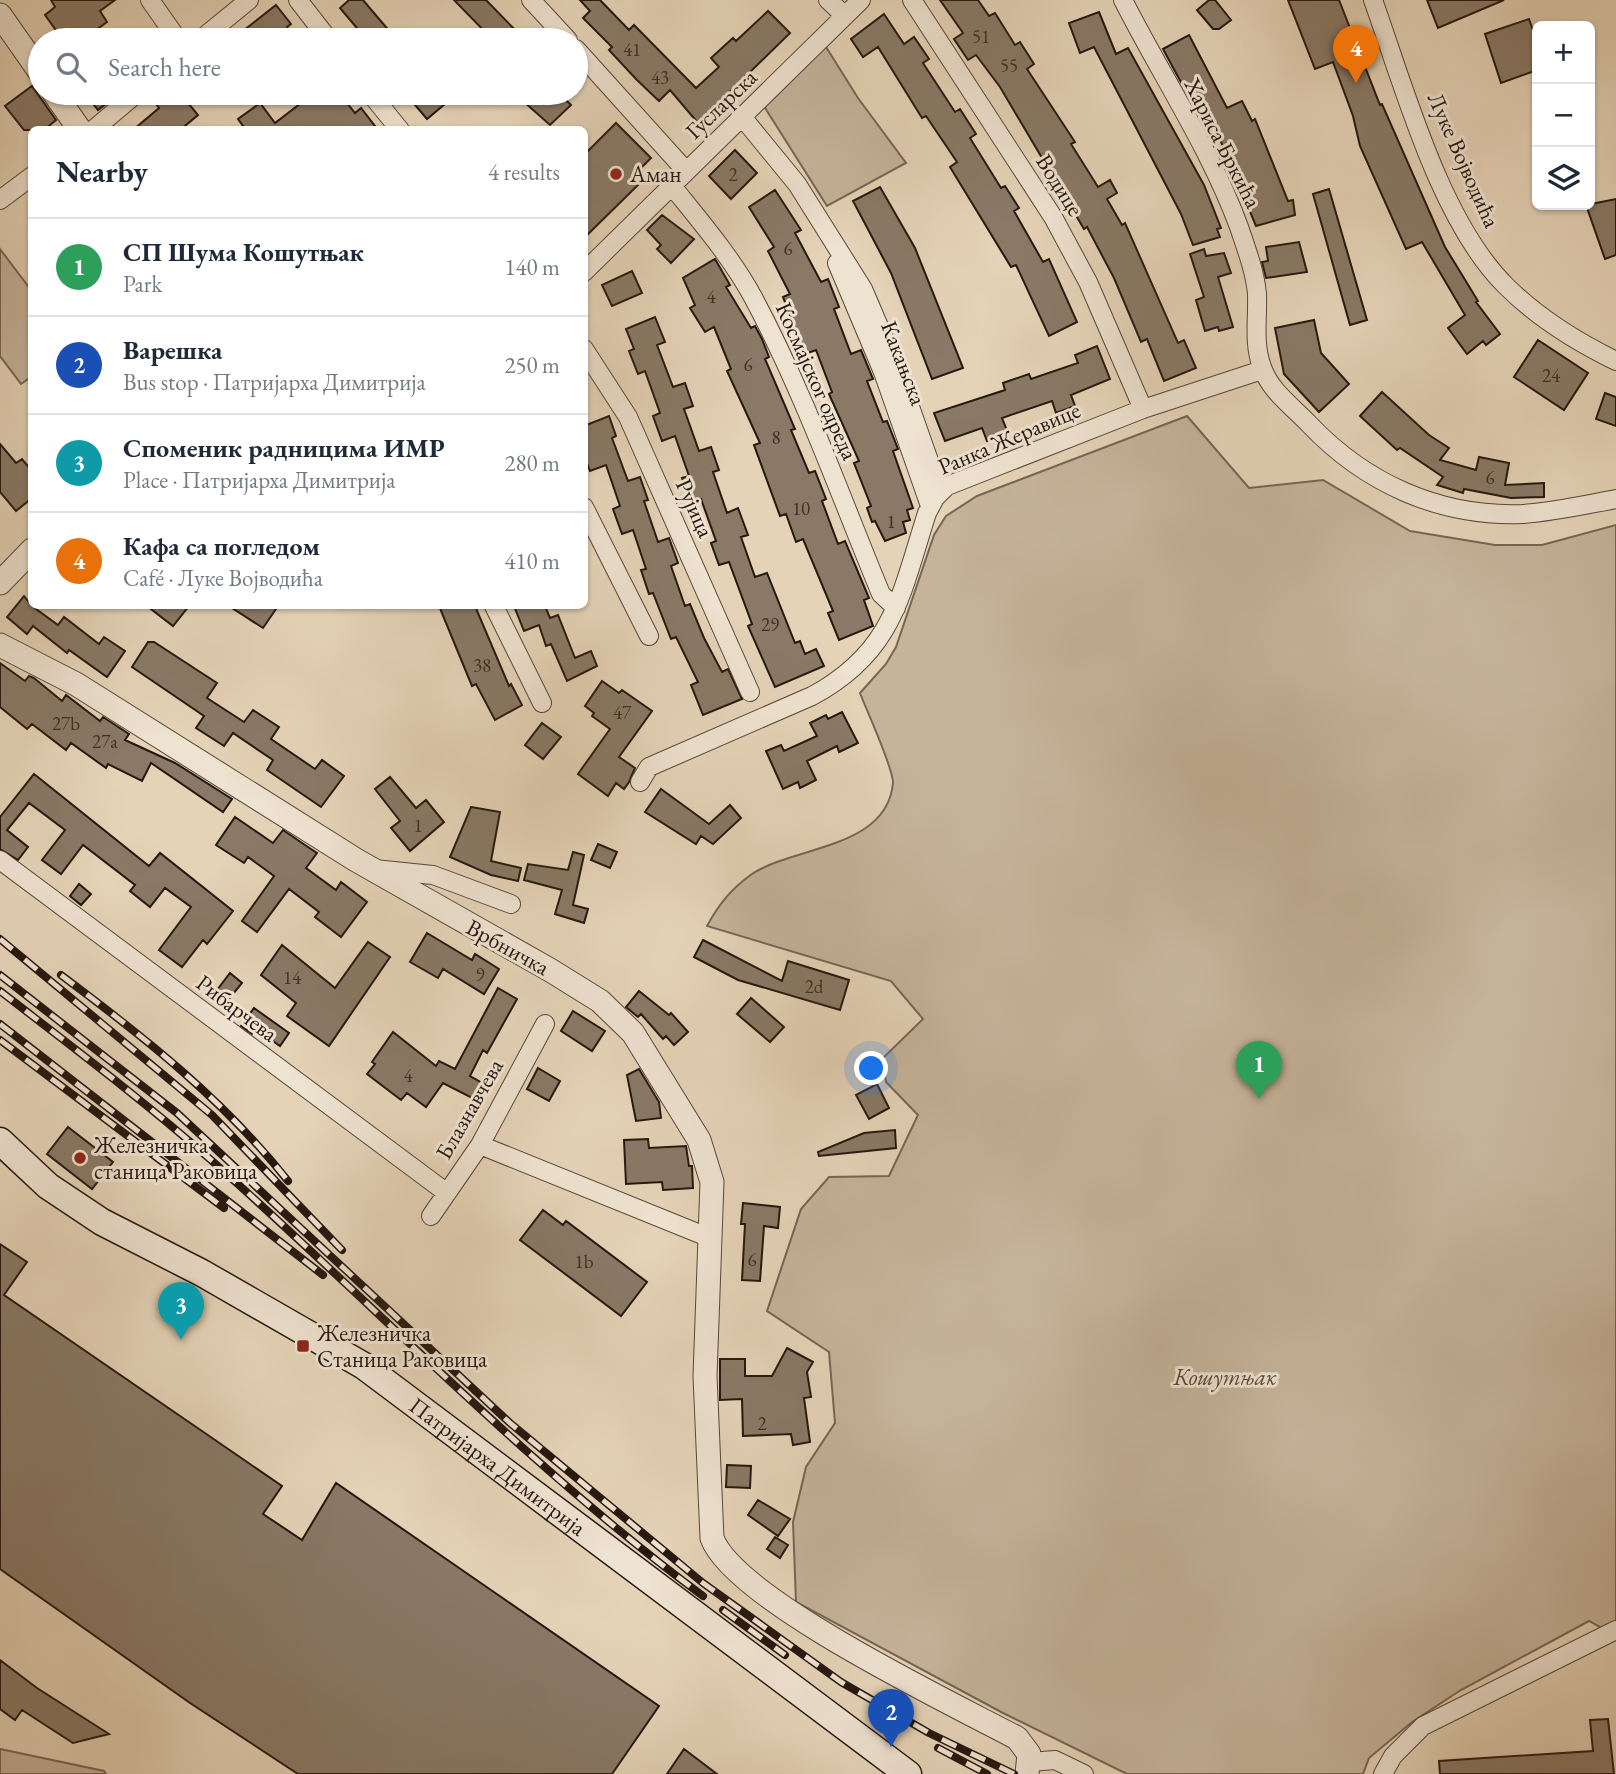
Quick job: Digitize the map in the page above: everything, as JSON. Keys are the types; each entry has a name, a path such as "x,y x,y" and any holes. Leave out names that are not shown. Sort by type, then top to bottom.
{"main road":[{"name":"Патријарха Димитрија","path":"0,1141 48,1186 102,1222 226,1286 363,1366 908,1774"}],"street":[{"path":"150,0 170,28"},
{"path":"215,28 249,0"},
{"path":"298,0 320,28"},
{"path":"531,0 557,28"},
{"path":"828,0 845,16"},
{"name":"Гусларска","path":"588,268 861,0"},
{"name":"Водице","path":"912,0 1053,217 1088,282 1143,409"},
{"name":"Хариса Бркића","path":"1123,0 1221,183 1238,226 1256,291 1256,344 1262,370 1285,401 1341,455 1371,476 1408,494 1449,508 1508,514 1563,510 1616,499"},
{"name":"Луке Војводића","path":"1373,0 1425,145 1457,214 1480,254 1504,284 1543,319 1616,361"},
{"path":"0,15 28,55"},
{"path":"588,62 686,171"},
{"path":"62,105 77,126"},
{"path":"98,126 123,105"},
{"path":"380,105 397,126"},
{"name":"Какањска","path":"743,118 797,184 831,239 836,260 935,499"},
{"path":"0,200 28,179"},
{"name":"Космајског одреда","path":"672,187 716,239 753,297 799,393 881,594 896,608"},
{"name":"Рујица","path":"588,355 628,417 750,692"},
{"name":"Ранка Жеравице","path":"645,774 835,684 884,635 935,499 957,481 1143,409 1262,370"},
{"path":"588,515 649,636"},
{"path":"0,583 28,554"},
{"path":"495,609 542,703"},
{"name":"Врбничка","path":"0,645 76,684 371,869 550,970 600,1001 624,1021 659,1073 704,1153 712,1182 705,1376 712,1538 726,1562 754,1586 836,1642 1017,1738 1025,1745 1028,1770"},
{"name":"Рибарчева","path":"0,860 447,1193"},
{"path":"371,869 433,875 511,904"},
{"name":"Блазнавчева","path":"431,1216 480,1145 545,1024"},
{"path":"480,1145 710,1238"},
{"path":"1383,1774 1393,1756 1423,1726 1616,1630"},
{"path":"1028,1770 1055,1760 1084,1774"}],"green space":[{"path":"821,39 858,98 906,163 827,206 760,100"},
{"path":"0,249 28,286 28,379 21,384 0,356"},
{"name":"Кошутњак","path":"1187,416 1249,488 1323,480 1410,531 1495,545 1542,545 1616,525 1616,1636 1589,1621 1461,1690 1412,1722 1369,1758 1363,1774 1127,1774 1003,1713 796,1602 793,1522 806,1467 835,1423 829,1352 767,1311 801,1209 829,1177 889,1176 918,1115 886,1082 883,1058 923,1019 891,981 707,926 726,897 752,874 857,833 874,821 887,805 893,783 892,776 860,693 886,664 896,647 934,535 946,516 977,496"},
{"path":"0,1749 104,1771 106,1774 0,1774"}],"building":[{"path":"51,0 115,0 100,11 107,22 99,28 54,28 45,15 55,7"},
{"path":"349,0 363,0 387,28 357,28 340,8"},
{"path":"454,0 486,0 513,28 481,28"},
{"path":"580,0 600,0 629,30 634,25 696,88 719,67 711,58 733,38 736,41 768,11 790,33 698,123 670,90 659,101 636,79 609,50 612,47 583,18 590,11"},
{"path":"940,0 978,0 989,16 995,13 1015,45 1020,42 1034,64 1027,69 1075,142 1071,144 1098,187 1110,180 1117,193 1107,199 1122,225 1125,223 1178,343 1184,340 1196,368 1164,381 1147,339 1141,342 1114,278 1087,227 1084,229 1000,87 976,55 968,60 954,39 963,33"},
{"path":"1209,0 1215,0 1231,20 1219,29 1213,29 1197,10"},
{"path":"1288,0 1339,0 1380,105 1382,104 1445,247 1478,301 1476,302 1500,334 1486,345 1483,341 1467,354 1448,328 1465,315 1422,242 1406,249 1360,146 1353,116 1333,62 1315,69"},
{"path":"1427,0 1504,0 1438,28"},
{"path":"276,5 291,24 288,28 247,28"},
{"path":"1099,12 1116,54 1128,48 1204,185 1221,228 1217,229 1220,237 1193,245 1181,214 1094,47 1080,53 1069,23"},
{"path":"884,14 904,44 914,37 929,59 923,63 955,112 960,109 976,134 970,138 1001,188 1005,186 1019,208 1014,211 1043,262 1049,259 1077,322 1049,336 1016,265 1011,267 950,167 957,162 926,116 922,118 878,47 863,57 851,39"},
{"path":"1529,19 1532,28 1532,72 1501,83 1485,34"},
{"path":"1189,35 1227,108 1242,101 1252,121 1255,119 1288,201 1293,200 1295,215 1256,226 1219,137 1201,107 1196,110 1163,49"},
{"path":"28,89 28,105 45,105 56,120 49,126 28,126 28,130 24,130 5,106"},
{"path":"157,105 190,105 198,115 185,126 138,126 159,108"},
{"path":"257,105 262,105 275,123 298,105 349,105 355,113 361,108 375,126 243,126 238,119"},
{"path":"415,105 444,105 427,119"},
{"path":"528,105 571,105 550,125"},
{"path":"616,123 651,158 631,178 638,185 588,234 588,151"},
{"path":"735,150 757,173 731,199 709,176"},
{"path":"880,187 915,248 963,368 932,379 891,273 853,201"},
{"path":"1329,189 1367,320 1350,325 1313,194"},
{"path":"775,190 801,230 795,233 821,282 828,279 839,307 834,309 851,354 861,350 873,379 867,381 883,422 887,421 898,449 893,451 913,508 907,510 910,520 903,522 906,533 885,541 875,521 872,522 867,508 871,506 854,463 859,461 829,394 832,392 816,350 805,354 783,297 790,294 768,251 774,247 749,207"},
{"path":"1616,199 1616,255 1605,259 1588,210 1595,210 1595,203"},
{"path":"662,215 694,239 671,263 657,249 661,245 647,230"},
{"path":"1299,242 1307,272 1266,278 1262,262 1268,261 1266,247"},
{"path":"1204,249 1206,256 1224,253 1231,273 1218,277 1233,327 1219,331 1218,327 1205,331 1196,300 1204,297 1190,254"},
{"path":"715,259 730,285 726,287 751,328 755,326 762,339 769,357 765,359 795,429 791,430 809,473 815,471 826,499 822,501 838,544 845,541 869,598 864,600 873,626 839,640 828,613 833,611 803,539 796,542 786,514 780,516 754,445 760,443 727,371 731,369 714,327 705,332 690,308 695,305 683,278"},
{"path":"632,271 642,293 612,306 602,285"},
{"path":"655,317 665,342 657,345 673,387 685,383 693,406 684,409 699,451 711,447 719,470 713,472 727,513 738,508 748,535 741,537 755,577 767,573 795,643 800,641 805,654 816,649 824,666 775,687 748,626 752,624 729,562 719,565 711,543 716,541 701,499 690,503 682,478 689,476 675,436 662,441 653,416 660,413 645,371 638,374 629,351 634,349 626,329"},
{"path":"1314,320 1321,353 1349,384 1319,412 1284,374 1275,328"},
{"path":"1538,340 1588,373 1564,410 1514,377"},
{"path":"1097,346 1110,379 1071,395 1075,406 1056,413 1052,401 1002,418 1008,433 987,441 982,428 945,441 934,413 1005,390 1003,383 1029,374 1031,379 1078,363 1075,355"},
{"path":"1382,392 1429,435 1449,448 1440,460 1476,470 1479,457 1509,463 1505,485 1544,483 1544,497 1511,498 1464,489 1463,493 1437,485 1443,477 1400,448 1397,450 1360,416"},
{"path":"1605,393 1616,397 1616,426 1596,419"},
{"path":"609,416 616,436 612,438 628,481 640,477 648,500 644,501 658,542 669,538 678,563 671,566 685,606 690,604 722,672 728,669 742,699 703,715 691,685 698,682 676,637 671,639 653,593 649,594 641,570 646,569 633,530 622,534 613,509 620,506 606,465 590,471 588,466 588,424"},
{"path":"0,444 16,463 22,459 28,466 28,501 16,511 0,492"},
{"path":"24,596 28,601 28,609 36,609 58,625 64,617 99,644 104,637 125,651 107,677 69,650 67,653 33,626 27,634 7,617"},
{"path":"151,609 187,609 173,626"},
{"path":"234,609 276,609 263,628"},
{"path":"440,609 476,609 509,686 511,684 522,705 495,720 476,684 472,686"},
{"path":"515,609 546,609 550,618 558,615 575,658 591,651 597,666 567,681 551,644 546,646 539,625 524,631"},
{"path":"148,642 154,642 217,683 207,698 244,722 253,710 279,727 271,739 315,769 322,760 344,776 321,807 267,770 273,760 233,733 224,746 196,728 204,716 132,667"},
{"path":"0,663 25,681 29,676 34,678 62,701 66,695 100,721 103,717 129,734 125,740 175,763 232,799 223,812 151,763 142,781 108,764 106,768 71,743 66,750 32,724 27,729 0,707"},
{"path":"602,681 619,693 622,690 652,711 619,757 635,768 629,782 624,789 616,783 608,796 578,774 610,729 592,716 594,713 585,706"},
{"path":"842,712 858,743 839,752 837,746 807,761 816,780 800,788 798,782 783,789 766,751 781,745 784,751 817,736 810,723 826,715 828,719"},
{"path":"542,723 561,737 543,759 525,745"},
{"path":"34,774 149,866 160,853 233,911 207,944 203,940 182,967 159,950 191,907 165,888 150,907 130,891 135,885 83,845 61,874 42,860 65,830 29,803 7,830 28,847 18,860 0,849 0,817"},
{"path":"390,777 416,808 426,800 444,822 410,851 391,828 400,821 375,789"},
{"path":"661,789 709,824 730,805 741,818 713,844 701,836 696,844 645,812"},
{"path":"471,807 500,812 491,861 521,868 518,881 491,875 450,857"},
{"path":"235,817 273,843 283,830 317,853 306,868 336,890 341,882 367,902 341,937 315,917 319,912 289,889 257,932 242,921 274,876 248,857 244,863 216,845"},
{"path":"598,844 617,852 610,868 591,860"},
{"path":"573,852 584,855 573,905 588,909 584,923 555,914 562,890 524,880 528,864 568,870"},
{"path":"79,884 91,894 81,905 70,896"},
{"path":"427,933 472,960 475,954 499,969 484,994 443,969 438,978 410,962"},
{"path":"703,940 782,981 788,961 849,980 840,1010 738,980 694,957"},
{"path":"368,942 390,957 329,1046 287,1016 296,1003 261,975 282,945 335,988"},
{"path":"230,973 242,983 229,999 217,990"},
{"path":"498,988 517,999 487,1053 483,1050 470,1076 484,1084 476,1100 443,1083 426,1107 407,1093 401,1100 367,1074 393,1032 436,1066 439,1061 455,1069"},
{"path":"639,991 669,1015 671,1013 688,1032 674,1045 666,1036 663,1039 641,1014 638,1017 626,1007"},
{"path":"751,998 784,1027 770,1042 737,1014"},
{"path":"254,1008 289,1033 280,1046 256,1029 252,1034 241,1026"},
{"path":"573,1011 605,1031 592,1051 561,1031"},
{"path":"538,1068 560,1081 549,1101 527,1089"},
{"path":"639,1069 659,1102 661,1118 636,1121 627,1075"},
{"path":"877,1084 889,1108 869,1119 856,1095"},
{"name":"Железничка станица Раковица","path":"68,1127 113,1162 92,1189 47,1154"},
{"path":"895,1130 896,1148 819,1156 818,1152 864,1133"},
{"path":"648,1139 649,1148 686,1146 689,1166 692,1166 693,1188 663,1190 662,1182 626,1184 624,1140"},
{"path":"743,1203 780,1207 778,1228 764,1226 760,1281 742,1280 745,1224 741,1224"},
{"path":"543,1210 563,1225 566,1221 647,1282 621,1316 520,1240"},
{"path":"0,1244 27,1262 4,1295 282,1486 263,1514 302,1540 336,1483 659,1706 612,1774 298,1774 190,1703 0,1569"},
{"path":"787,1348 813,1362 807,1372 811,1397 804,1398 810,1442 793,1445 791,1434 743,1436 742,1399 720,1400 720,1359 745,1359 745,1376 772,1376"},
{"path":"727,1465 751,1466 750,1488 726,1487"},
{"path":"758,1500 790,1519 778,1536 748,1515"},
{"path":"775,1537 788,1545 780,1558 767,1549"},
{"path":"0,1660 37,1688 109,1734 73,1743 22,1710 15,1720 0,1709"},
{"path":"1608,1719 1614,1774 1440,1774 1439,1761 1593,1751 1590,1720"},
{"path":"684,1749 717,1774 667,1774"}],"railway":[{"path":"0,939 212,1115 342,1250"},
{"path":"0,975 177,1113 510,1423 703,1583 841,1682 929,1733 1014,1774"},
{"path":"61,975 182,1071 237,1123 288,1181"},
{"path":"0,991 185,1138 512,1438 637,1545 703,1596"},
{"path":"0,1024 323,1275"},
{"path":"0,1040 224,1208"},
{"path":"723,1610 785,1655"},
{"path":"938,1748 987,1774"}],"place":[{"name":"Кафа са погледом","path":"1356,83"},
{"name":"Аман","path":"616,174"},
{"name":"СП Шума Кошутњак","path":"1259,1099"},
{"name":"Железничка станица Раковица","path":"80,1158"},
{"name":"Споменик радницима ИМР","path":"181,1340"},
{"name":"Железничка Станица Раковица","path":"303,1346"},
{"name":"Варешка","path":"891,1747"}]}
